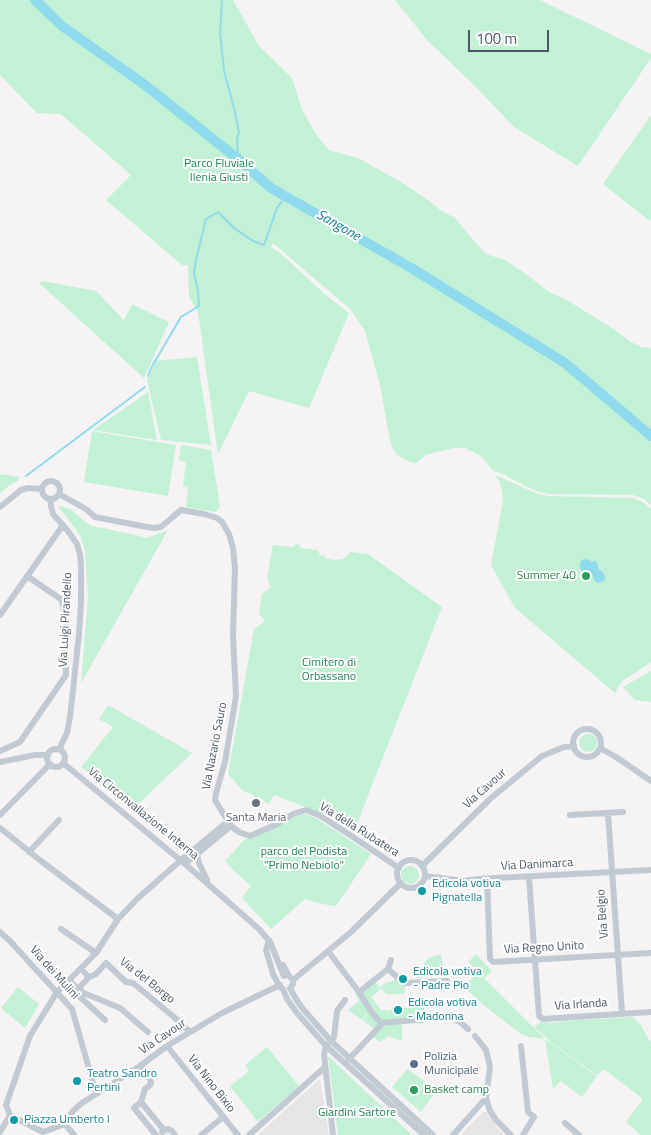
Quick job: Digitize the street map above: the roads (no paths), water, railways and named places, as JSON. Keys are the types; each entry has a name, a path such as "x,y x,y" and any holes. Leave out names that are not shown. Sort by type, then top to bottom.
{"street":[{"path":"46,482 54,482 59,487 59,494 55,498 50,499 44,496 42,488 46,482"},
{"path":"0,507 21,490 42,488"},
{"name":"Via Nazario Sauro","path":"59,494 95,517 154,528 161,526 181,510 204,514 220,520 229,534 233,548 235,568 233,637 236,696 225,762 216,793 216,800 229,824"},
{"name":"Via Luigi Pirandello","path":"50,499 50,506 54,514 77,544 80,554 81,602 70,717 61,750"},
{"path":"0,615 63,525"},
{"path":"0,751 20,742 66,675 66,625 62,600 27,576"},
{"path":"582,731 595,732 601,744 600,748 595,755 586,757 578,754 574,746 576,737 582,731"},
{"name":"Via Cavour","path":"422,866 490,799 542,756 564,746 574,746"},
{"path":"600,748 616,756 651,781"},
{"path":"54,749 61,750 65,755 64,763 58,766 50,764 48,760 50,752 54,749"},
{"path":"0,762 35,754 48,755"},
{"name":"Via Circonvallazione Interna","path":"64,763 260,929 269,940 288,977"},
{"path":"0,815 50,764"},
{"name":"Via della Rubatera","path":"229,824 239,832 250,836 277,824 293,814 306,810 319,815 350,834 399,868"},
{"path":"570,815 623,812"},
{"name":"Via Belgio","path":"608,813 622,1014"},
{"path":"29,852 59,820"},
{"path":"183,862 197,854 229,824"},
{"path":"74,1135 65,1124 43,1132 10,1115 3,1103 30,1036 57,992 96,953 118,919 152,884 183,862 229,824"},
{"path":"0,829 118,919"},
{"name":"Via Circonvallazione Interna","path":"197,854 208,883"},
{"path":"405,862 418,863 422,866 425,876 421,884 408,888 401,884 397,876 399,868 405,862"},
{"name":"Via Danimarca","path":"425,876 464,880 651,870"},
{"path":"529,877 535,959"},
{"name":"Via Regno Unito","path":"486,878 490,958 493,962 651,953"},
{"path":"401,884 351,932 328,951 288,977 280,980 287,999 328,1044 427,1134"},
{"path":"61,929 96,953"},
{"path":"260,929 273,937 288,977 293,984 284,987"},
{"name":"Via dei Mulini","path":"2,934 72,1009 96,1094"},
{"path":"269,940 266,950 273,974 284,987"},
{"path":"328,951 381,1023 448,1017 460,1022 468,1029"},
{"name":"Via Irlanda","path":"535,959 539,1016 543,1019 651,1012"},
{"path":"359,992 388,968 391,960"},
{"name":"Via del Borgo","path":"89,977 96,974 106,963 126,982 133,983 190,1032"},
{"path":"388,968 404,983 447,981"},
{"path":"81,969 89,977 78,988 79,997 105,1020"},
{"path":"70,980 84,993 120,1008 148,1032"},
{"name":"Via Cavour","path":"65,1124 73,1111 82,1103 140,1066 167,1046 222,1013 284,987"},
{"path":"332,1135 324,1054 328,1044 334,1037 337,1011 345,1000"},
{"path":"349,1059 380,1025"},
{"path":"475,1036 486,1050 490,1067 486,1098 490,1111 511,1135"},
{"path":"328,1044 349,1059 427,1134"},
{"name":"Via Nino Bixio","path":"167,1046 238,1135"},
{"path":"521,1046 528,1112 534,1117 523,1135"},
{"name":"Via Cavour","path":"140,1066 150,1079 149,1086 145,1089 141,1102 159,1134"},
{"path":"249,1135 325,1068"},
{"path":"453,1135 486,1098"},
{"path":"0,1132 10,1115"},
{"path":"201,1135 223,1116"},
{"path":"565,1123 579,1135"},
{"path":"159,1134 168,1129 175,1135"}],"water":[{"path":"584,559 597,562 599,570 605,576 605,580 598,583 589,571 582,571 580,562"}],"waterway":[{"name":"Sangone","path":"35,0 62,26 145,85 238,159 271,188 413,269 565,363 651,436"},
{"path":"222,0 220,32 224,71 239,132 237,139 238,159"},
{"path":"148,376 181,317 199,306 194,273 206,219 218,212 234,228 253,241 264,245 277,208 286,196"},
{"path":"26,476 145,387"}],"place":[{"name":"Summer 40","path":"586,576"},
{"name":"Santa Maria","path":"256,803"},
{"name":"Edicola votiva Pignatella","path":"422,891"},
{"name":"Edicola votiva - Padre Pio","path":"403,979"},
{"name":"Edicola votiva - Madonna","path":"398,1010"},
{"name":"Polizia Municipale","path":"414,1064"},
{"name":"Teatro Sandro Pertini","path":"77,1081"},
{"name":"Basket camp","path":"414,1090"},
{"name":"Piazza Umberto I","path":"14,1120"}],"park label":[{"name":"Parco Fluviale Ilenia Giusti","path":"219,171"},
{"name":"Cimitero di Orbassano","path":"329,670"},
{"name":"parco del Podista \"Primo Nebiolo\"","path":"304,859"},
{"name":"Giardini Sartore","path":"357,1113"}]}
